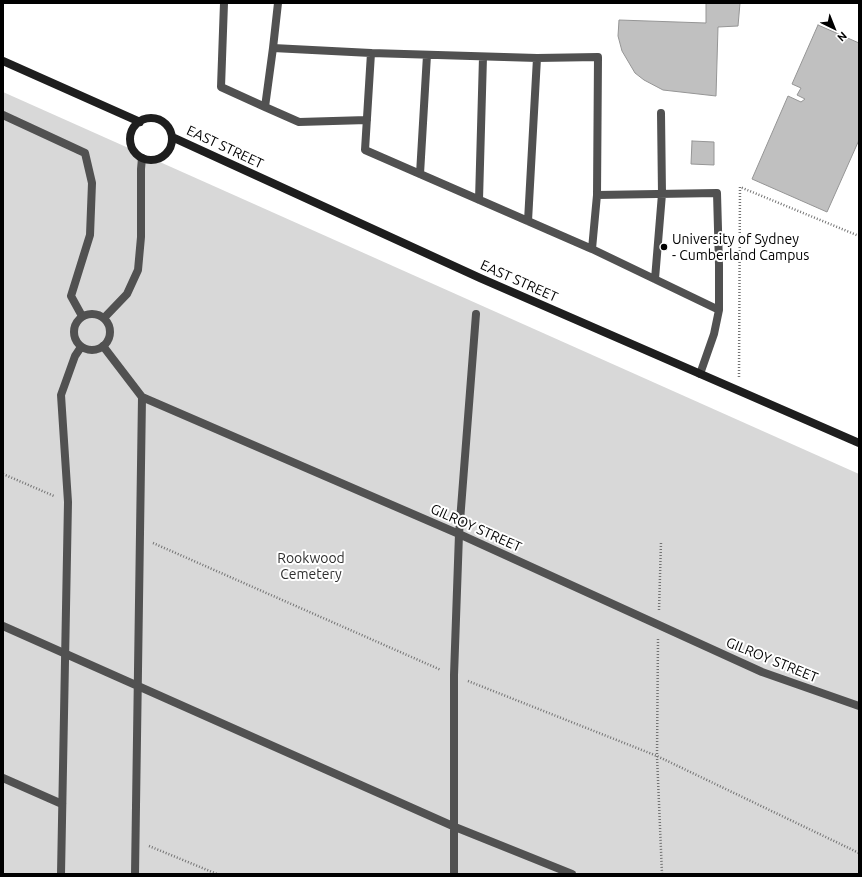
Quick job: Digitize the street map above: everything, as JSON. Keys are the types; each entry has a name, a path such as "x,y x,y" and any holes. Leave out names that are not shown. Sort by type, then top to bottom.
{"main road":[{"path":"3,61 140,122"},
{"path":"153,118 166,124 172,137 170,149 161,158 155,160 142,158 133,150 130,138 132,132 140,122 153,118"},
{"name":"EAST STREET","path":"172,137 480,278 859,443"}],"street":[{"path":"224,3 220,87 299,122 367,120"},
{"path":"265,107 278,3"},
{"path":"273,48 483,57 598,57 597,195 592,249"},
{"path":"371,53 365,150 592,249 718,310"},
{"path":"420,174 427,55"},
{"path":"479,200 483,57"},
{"path":"528,221 537,58"},
{"path":"655,279 662,194 661,113"},
{"path":"3,114 85,153 92,183 90,235 72,296 82,316"},
{"path":"104,318 127,294 138,270 141,237 142,158"},
{"path":"597,195 717,193 719,265 718,310 714,334 700,374"},
{"path":"94,314 104,318 110,328 110,333 106,343 92,350 81,347 77,343 74,326 82,316 94,314"},
{"path":"454,874 454,675 459,534 476,314"},
{"name":"GILROY STREET","path":"102,346 142,397 459,534 762,672 859,706"},
{"path":"61,874 68,502 60,395 75,356 81,347"},
{"path":"135,874 142,397"},
{"path":"3,626 65,655 455,827 572,874"},
{"path":"3,778 62,804"}],"path":[{"path":"739,391 740,186 859,236"},
{"path":"3,474 68,502"},
{"path":"139,537 454,675 657,756 859,853"},
{"path":"661,542 658,625 657,756 662,874"},
{"path":"136,841 218,874"}],"green space":[{"name":"Rookwood Cemetery","path":"3,92 859,474 859,874 3,874"}],"building":[{"path":"706,3 740,3 738,26 718,27 716,96 663,90 644,80 635,73 622,51 618,36 619,20 706,23"},
{"path":"818,25 859,43 859,140 827,212 752,179 788,96 801,102 805,99 797,95 801,88 792,84"},
{"path":"692,141 714,142 714,165 691,164"}],"place":[{"name":"University of Sydney - Cumberland Campus","path":"664,247"}]}
